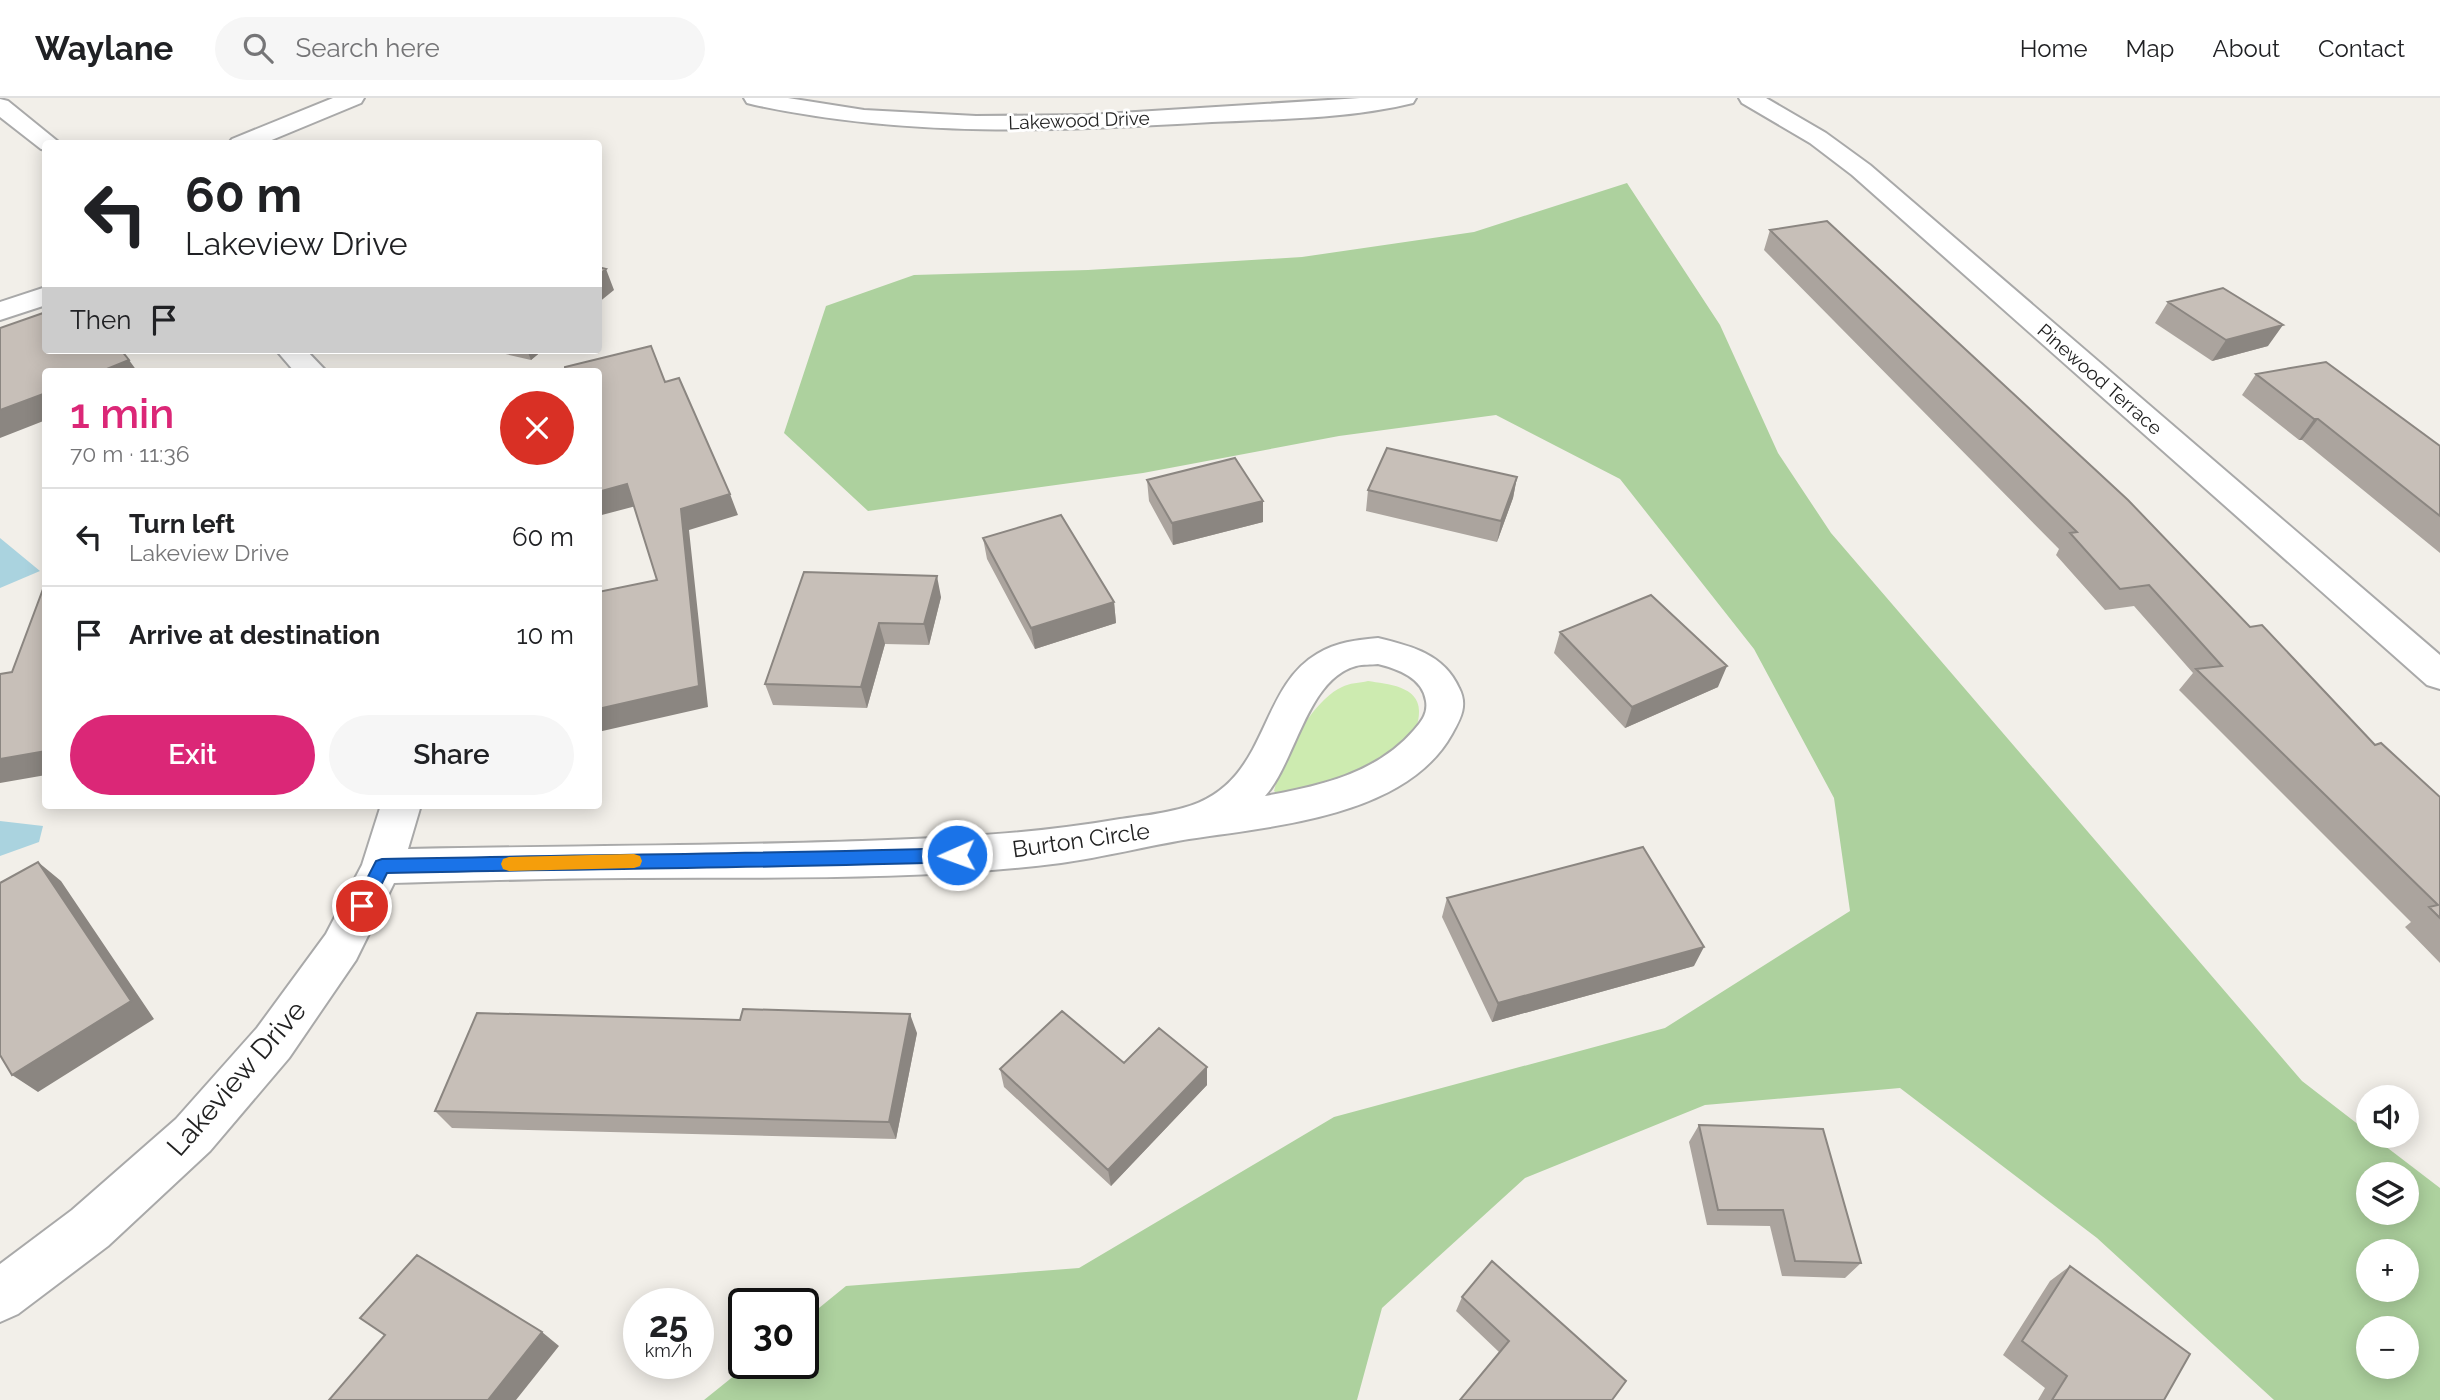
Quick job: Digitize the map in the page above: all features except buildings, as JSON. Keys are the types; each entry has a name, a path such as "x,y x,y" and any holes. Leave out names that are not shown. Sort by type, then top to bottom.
{"street":[{"path":"250,140 353,98"},
{"name":"Lakewood Drive","path":"755,98 826,111 958,123 1170,117 1331,108 1405,98"},
{"name":"Pinewood Terrace","path":"1749,98 1818,138 1861,170 2440,676"},
{"path":"0,106 44,140"},
{"path":"0,312 42,296"},
{"path":"294,354 308,368"},
{"name":"Burton Circle","path":"382,866 632,861 741,862 957,855 1061,846 1191,823 1288,810 1351,790 1396,770 1428,743 1446,713 1444,690 1429,672 1409,659 1378,651 1348,654 1328,663 1307,683 1260,775 1230,804 1191,823"},
{"name":"Lakeview Drive","path":"0,1296 90,1228 192,1135 273,1043 341,947 382,866 400,809"}],"green space":[{"path":"1627,183 1720,325 1778,453 1831,533 2302,1081 2356,1123 2356,1148 2388,1148 2406,1162 2356,1162 2356,1225 2419,1225 2419,1172 2440,1188 2440,1400 2274,1400 2097,1238 1900,1088 1705,1105 1525,1178 1382,1308 1357,1400 704,1400 730,1379 819,1379 819,1308 846,1286 1079,1268 1334,1117 1665,1028 1850,911 1834,798 1754,649 1620,479 1496,415 1339,436 1143,473 868,511 784,433 826,306 914,275 1088,270 1302,257 1474,232"},
{"path":"1368,681 1408,691 1418,703 1415,730 1404,746 1366,770 1280,796 1274,791 1283,764 1309,718 1330,694 1342,687"}],"water":[{"path":"0,538 40,571 0,588"},
{"path":"0,821 43,826 39,842 0,856"}],"slow traffic":[{"path":"509,864 634,861"}],"route":[{"path":"362,906 382,866 632,861 741,862 957,855"}]}
